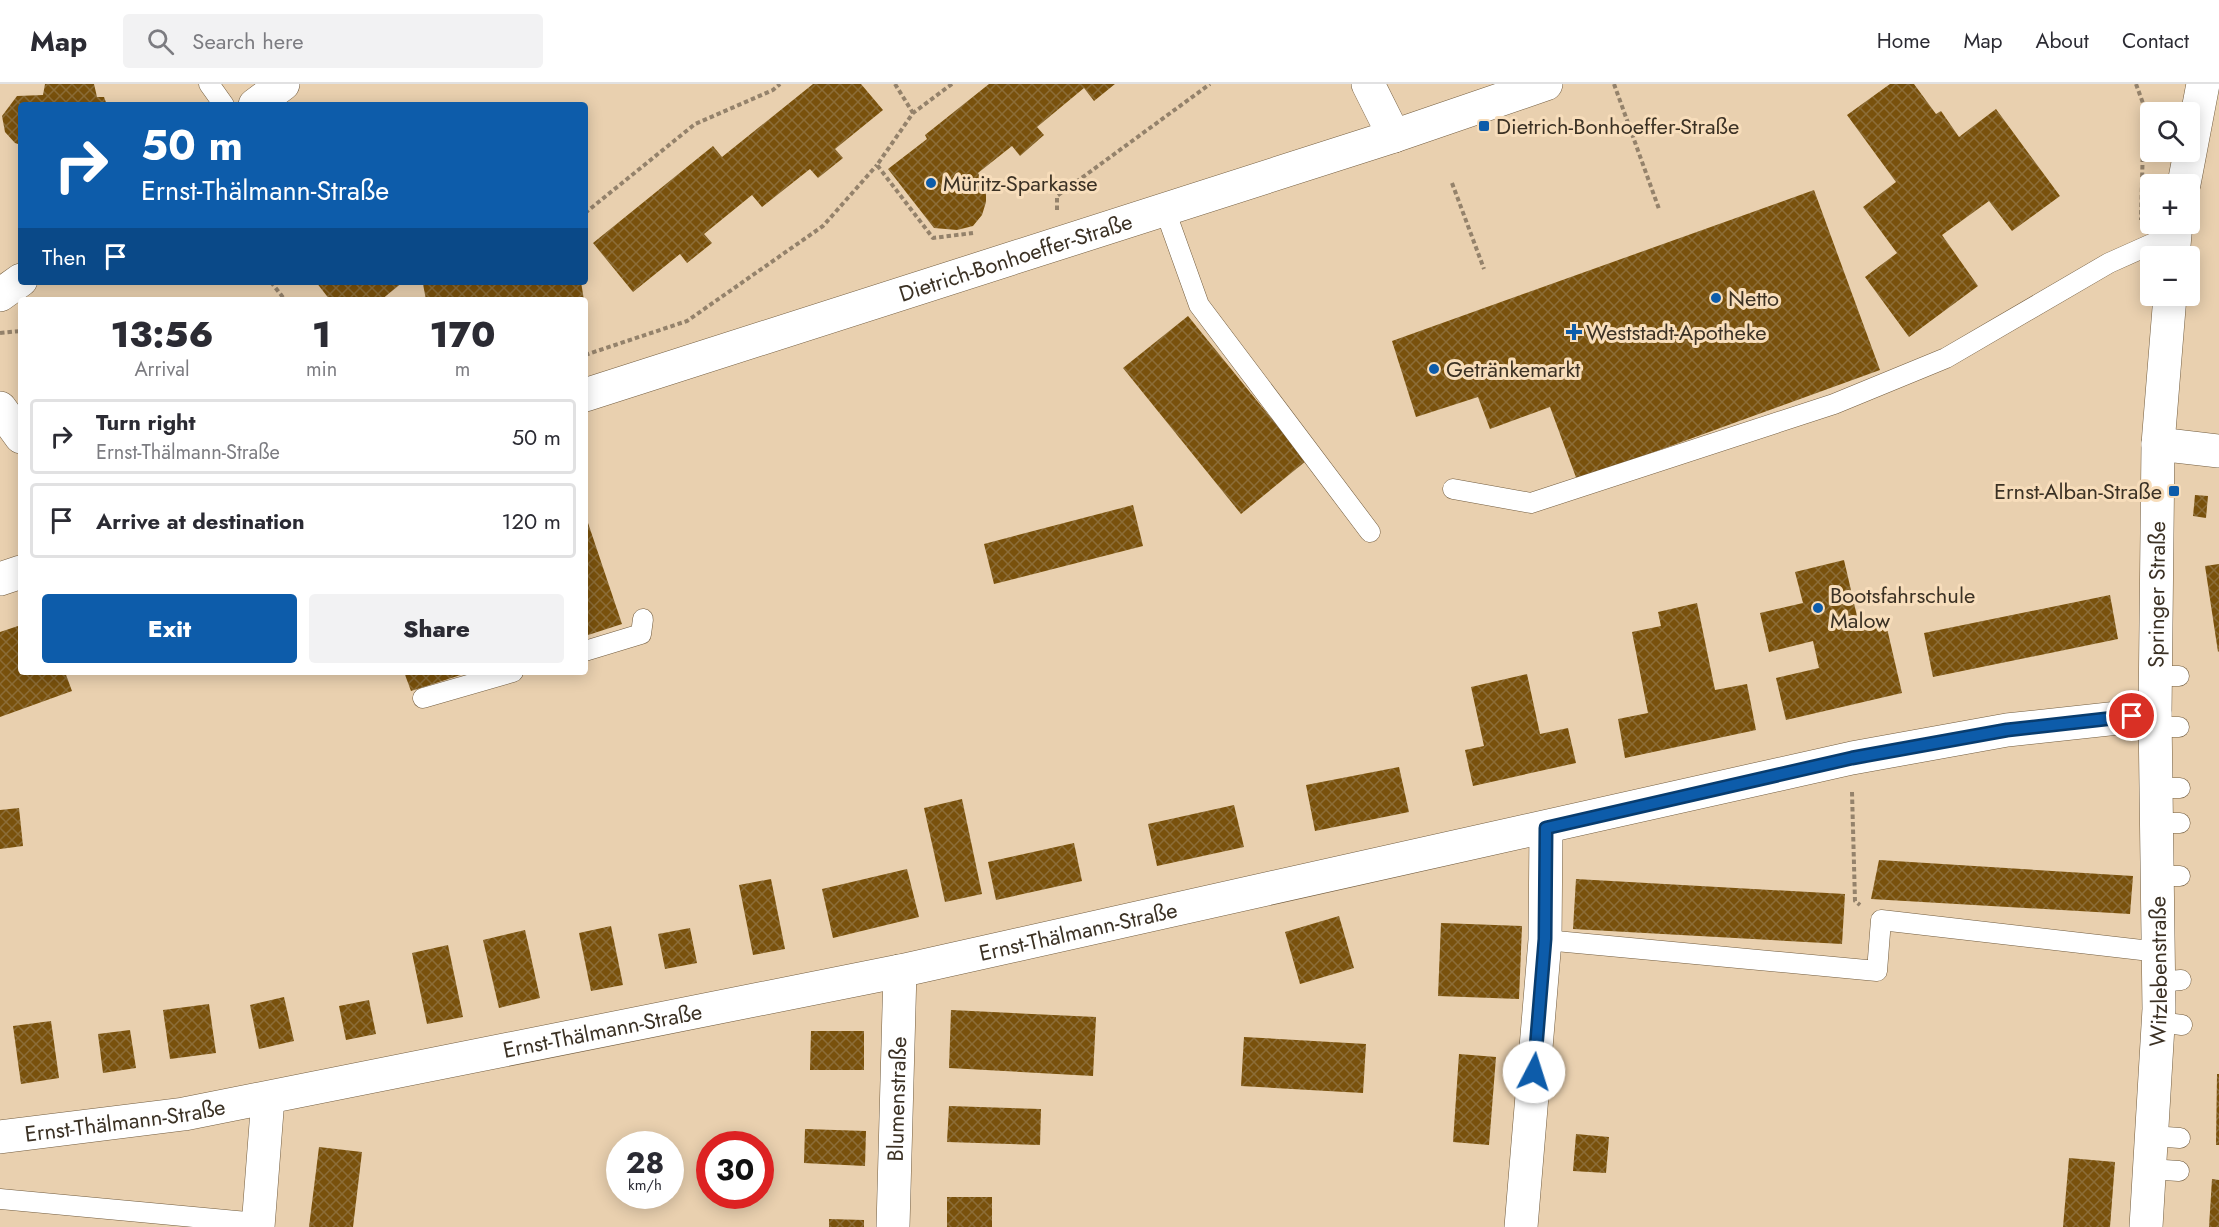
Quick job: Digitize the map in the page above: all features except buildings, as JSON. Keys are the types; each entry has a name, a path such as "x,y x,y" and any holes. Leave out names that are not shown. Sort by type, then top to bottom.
{"street":[{"path":"259,102 283,84"},
{"path":"1368,84 1394,136"},
{"name":"Dietrich-Bonhoeffer-Straße","path":"588,394 1394,136 1546,84"},
{"path":"2186,174 2203,84"},
{"path":"0,295 18,281"},
{"name":"Springer Straße","path":"2163,723 2167,676 2158,444 2169,306"},
{"path":"0,408 18,433"},
{"path":"2158,444 2219,451"},
{"path":"0,579 18,573"},
{"name":"Ernst-Thälmann-Straße","path":"0,1137 184,1114 900,971 1852,758 2007,730 2163,723"},
{"name":"Witzlebenstraße","path":"2146,1227 2164,1170 2170,1023 2166,971 2169,823 2163,723"},
{"path":"1521,1227 1545,939 1546,828"},
{"name":"Blumenstraße","path":"892,1227 900,971"},
{"path":"258,1225 268,1098"}],"lane":[{"path":"209,84 222,102"},
{"path":"1165,210 1199,305 1370,532"},
{"path":"1453,489 1531,503 1834,404 1946,358 2109,263 2174,238"},
{"path":"588,650 641,634 643,619"},
{"path":"423,698 503,675"},
{"path":"1545,939 1877,971 1881,920 2166,971"},
{"path":"0,1199 258,1225"}],"path":[{"path":"588,211 695,124 773,90 780,84"},
{"path":"895,84 913,113"},
{"path":"588,354 687,321 823,225 877,165 913,113 952,84"},
{"path":"1056,245 1058,196 1210,84"},
{"path":"1614,84 1659,209"},
{"path":"877,165 933,238 975,232"},
{"path":"1452,183 1484,269"},
{"path":"273,285 283,297"},
{"path":"0,333 18,331"},
{"path":"1852,758 1855,901 1881,920"}],"place":[{"name":"Dietrich-Bonhoeffer-Straße","path":"1484,126"},
{"name":"Müritz-Sparkasse","path":"931,183"},
{"name":"Netto","path":"1716,298"},
{"name":"Weststadt-Apotheke","path":"1574,332"},
{"name":"Getränkemarkt","path":"1434,369"},
{"name":"Ernst-Alban-Straße","path":"2174,491"},
{"name":"Bootsfahrschule Malow","path":"1818,608"}],"route":[{"path":"1534,1072 1545,939 1546,828 1852,758 2007,730 2132,716"}]}
